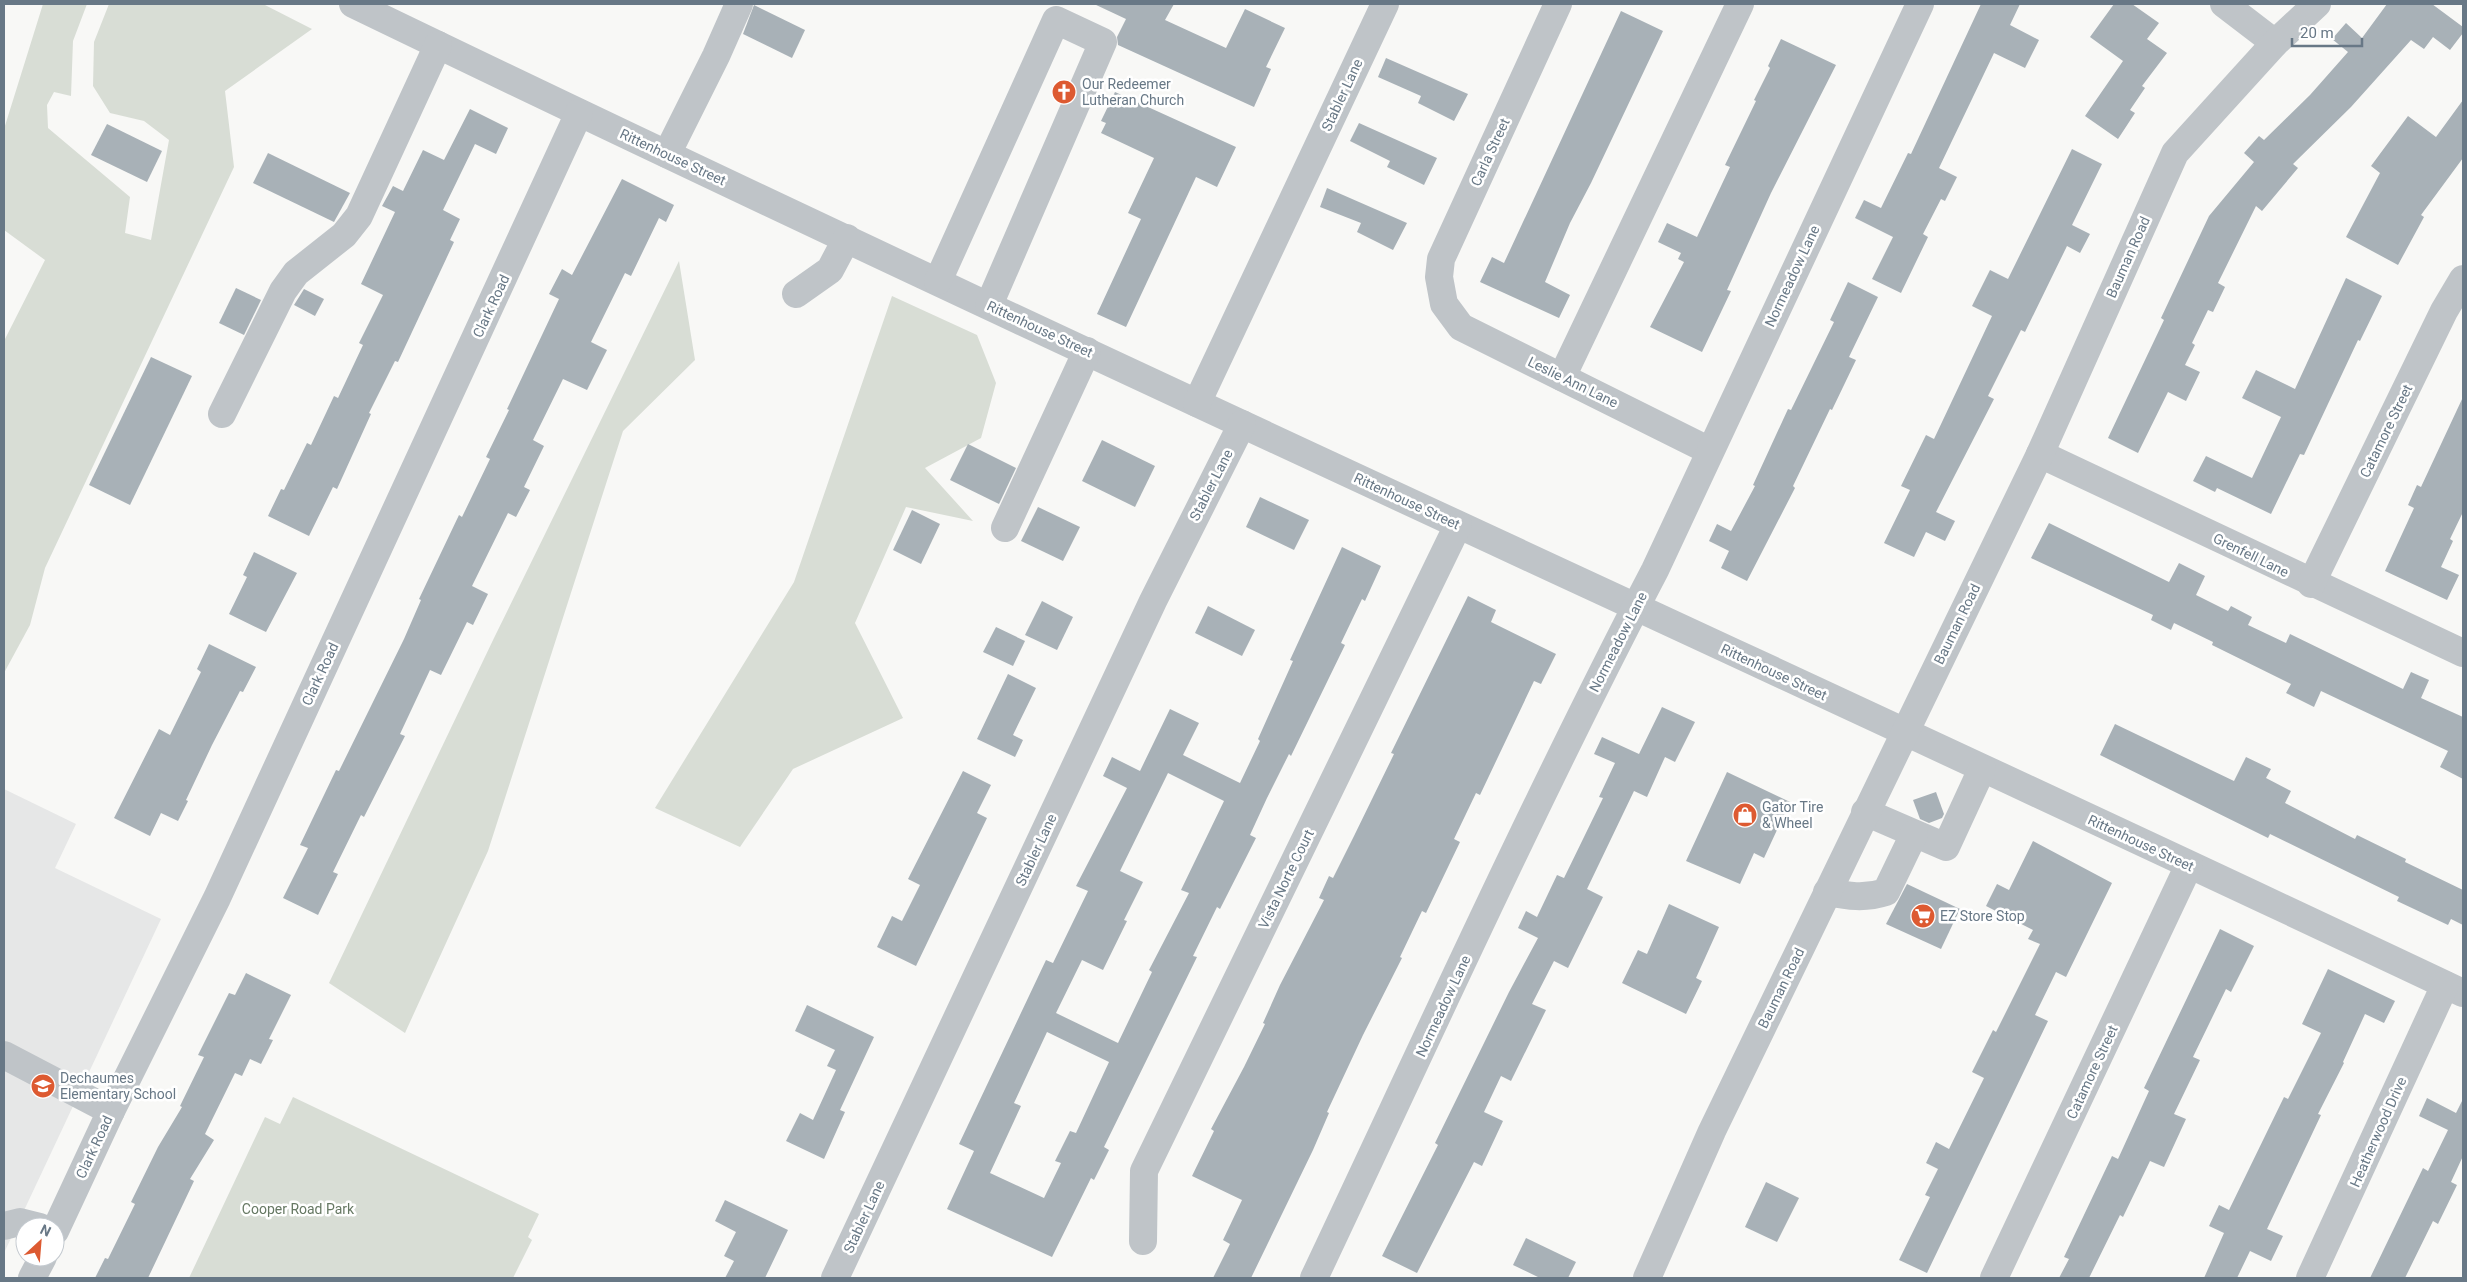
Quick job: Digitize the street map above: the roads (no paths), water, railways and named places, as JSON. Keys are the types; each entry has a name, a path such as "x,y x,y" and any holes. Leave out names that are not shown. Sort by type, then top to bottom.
{"street":[{"name":"Rittenhouse Street","path":"353,4 1086,351 2454,989"},
{"path":"667,154 716,56 739,4"},
{"name":"Stabler Lane","path":"1198,403 1385,4"},
{"name":"Carla Street","path":"1444,304 1439,277 1441,259 1558,4"},
{"path":"1562,377 1740,4"},
{"name":"Normeadow Lane","path":"1314,1278 1538,804 1710,451 1920,4"},
{"path":"2224,4 2275,43"},
{"name":"Bauman Road","path":"1646,1278 1716,1122 2040,454 2175,153 2275,43 2317,4"},
{"path":"938,281 1056,20 1103,42 989,305"},
{"path":"222,414 283,291 296,272 344,235 359,216 438,45"},
{"name":"Clark Road","path":"61,1217 111,1110 217,898 580,113"},
{"path":"796,294 830,270 846,238"},
{"name":"Catamore Street","path":"2312,584 2444,311 2463,279"},
{"name":"Leslie Ann Lane","path":"1444,304 1461,327 1710,451"},
{"path":"1005,528 1086,351"},
{"name":"Stabler Lane","path":"835,1278 1153,601 1242,424"},
{"name":"Grenfell Lane","path":"2040,454 2312,584 2463,653"},
{"name":"Vista Norte Court","path":"1143,1241 1144,1171 1458,525"},
{"path":"1865,812 1946,846 1982,769"},
{"path":"1827,892 1857,898 1870,897 1886,892 1914,834"},
{"name":"Catamore Street","path":"1994,1278 2189,866"},
{"name":"Heatherwood Drive","path":"2310,1278 2454,989"},
{"path":"4,1055 111,1110"}],"place":[{"name":"Our Redeemer Lutheran Church","path":"1064,92"},
{"name":"Gator Tire & Wheel","path":"1745,815"},
{"name":"EZ Store Stop","path":"1923,916"},
{"name":"Dechaumes Elementary School","path":"43,1086"}],"park label":[{"name":"Cooper Road Park","path":"298,1209"}]}
